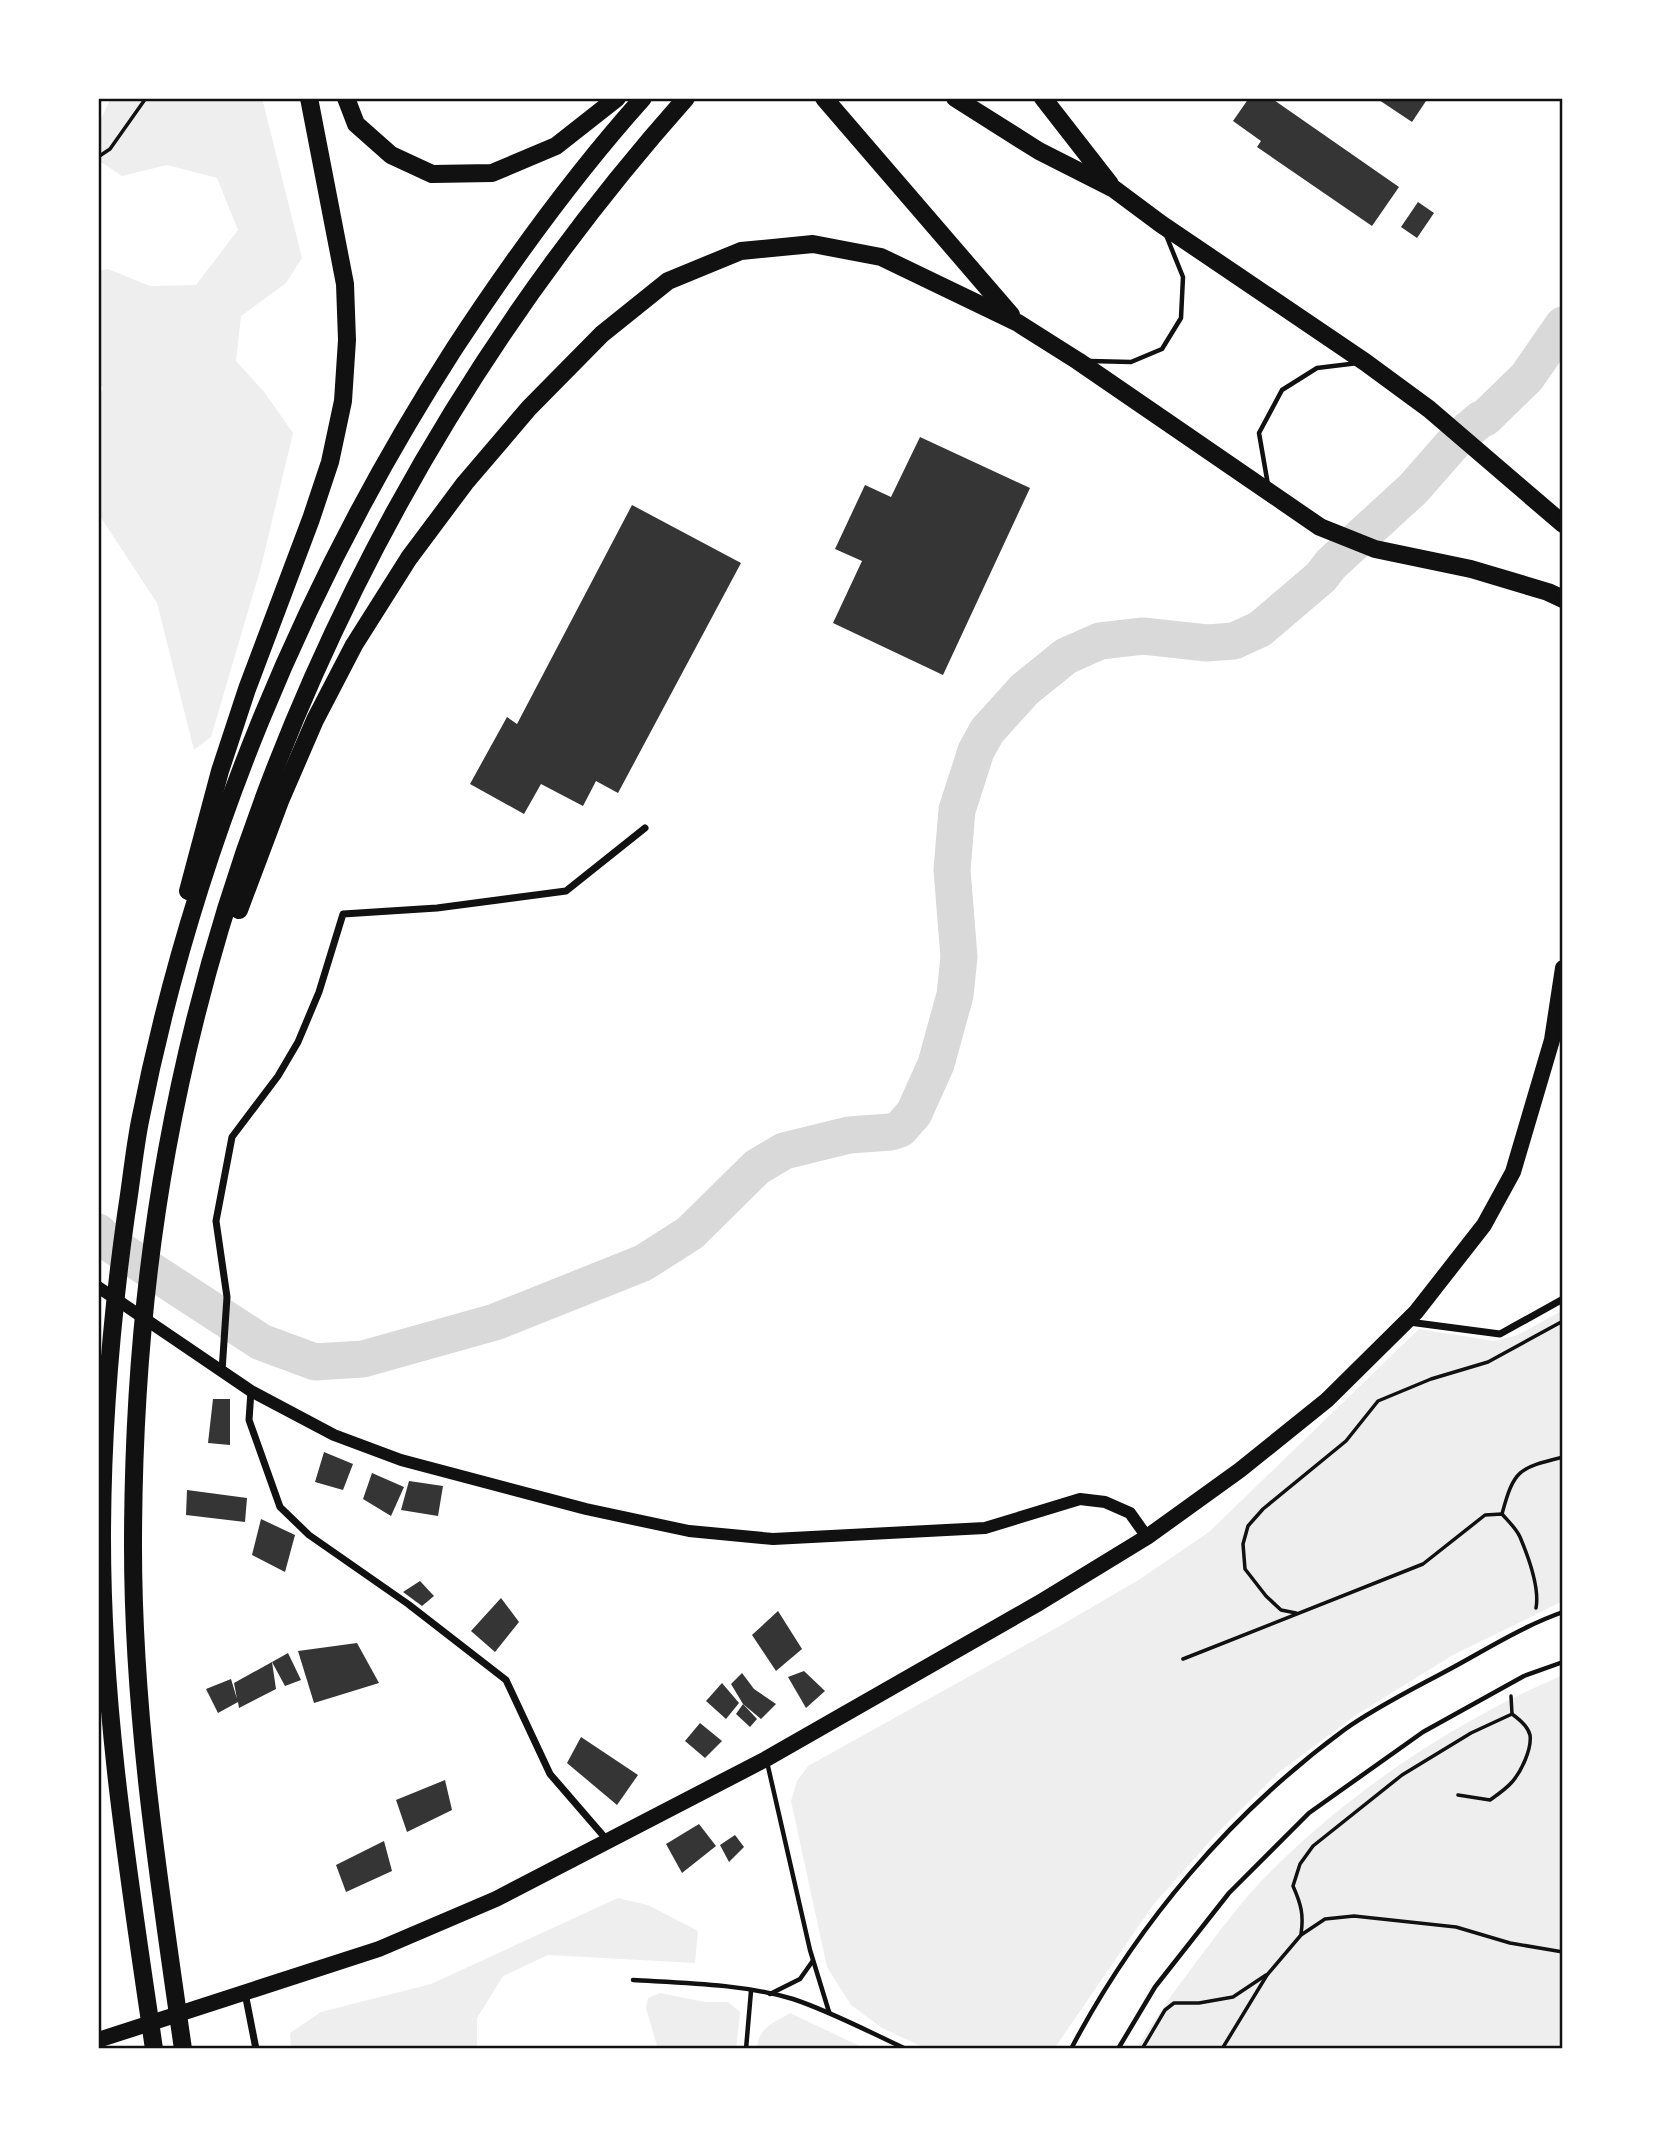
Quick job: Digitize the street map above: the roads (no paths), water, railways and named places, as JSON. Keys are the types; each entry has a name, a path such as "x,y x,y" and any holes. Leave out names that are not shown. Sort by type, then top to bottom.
{"highway":[{"path":"154,2049 119,1811 108,1712 102,1539 112,1322 139,1124 156,1023 205,824 247,689 315,508 330,462 343,401 347,340 345,284 309,98"},
{"path":"346,98 356,124 391,155 432,173 492,173 556,146 617,98"},
{"path":"139,1124 168,1000 198,893 267,704 319,587 367,495 420,403 477,314 543,220 643,98"},
{"path":"183,2049 149,1808 140,1714 133,1541 141,1344 152,1253 166,1155 197,1014 231,895 278,763 344,608 392,512 502,333 568,240 686,98"},
{"path":"824,98 1018,323"},
{"path":"955,98 1039,150 1114,189 1161,224 1365,362 1429,409 1563,524"},
{"path":"1043,98 1114,189"},
{"path":"166,1155 244,894 280,801 315,720 354,645 409,558 465,483 529,408 602,334 668,281 741,251 813,244 881,257 1018,323 1321,527 1375,549 1471,569 1555,596 1563,615"},
{"path":"103,2038 379,1949 496,1899 766,1759 1039,1603 1147,1536 1240,1470 1327,1400 1416,1312 1484,1225 1513,1172 1557,1042 1563,968"}],"street":[{"path":"222,1371 227,1297 216,1221 232,1137 278,1076 298,1042 319,992 343,914 436,908 566,891 645,828"},
{"path":"98,1287 251,1391 334,1435 401,1460 586,1509 689,1531 773,1539 985,1528 1080,1499 1105,1502 1130,1513 1147,1536"},
{"path":"1406,1322 1500,1334 1563,1299"},
{"path":"251,1391 249,1420 280,1507 309,1535 408,1604 506,1679 550,1774 607,1840"},
{"path":"245,1992 256,2049"}],"lane":[{"path":"1078,361 1131,362 1162,349 1175,328 1181,318 1184,277 1161,224"},
{"path":"1269,493 1259,433 1282,390 1317,368 1365,362"},
{"path":"1071,2049 1092,2008 1124,1961 1178,1888 1228,1830 1346,1729 1532,1624 1563,1612"},
{"path":"1118,2049 1155,1987 1229,1893 1309,1813 1423,1732 1511,1684 1563,1661"},
{"path":"766,1759 813,1961 829,2012"},
{"path":"769,1994 800,1979 813,1961"},
{"path":"633,1980 751,1991 791,1999 829,2012 906,2049"},
{"path":"746,2049 751,1991"}],"waterway":[{"path":"98,1232 112,1245 261,1342 315,1362 363,1359 495,1322 643,1263 690,1233 757,1167 784,1151 849,1135 900,1129 914,1113 936,1064 955,995 959,957 952,870 957,810 976,751 987,731 1025,689 1066,656 1100,641 1143,636 1207,643 1234,641 1260,629 1321,577 1331,564 1413,489 1456,440 1485,418 1527,377 1563,325"}]}
